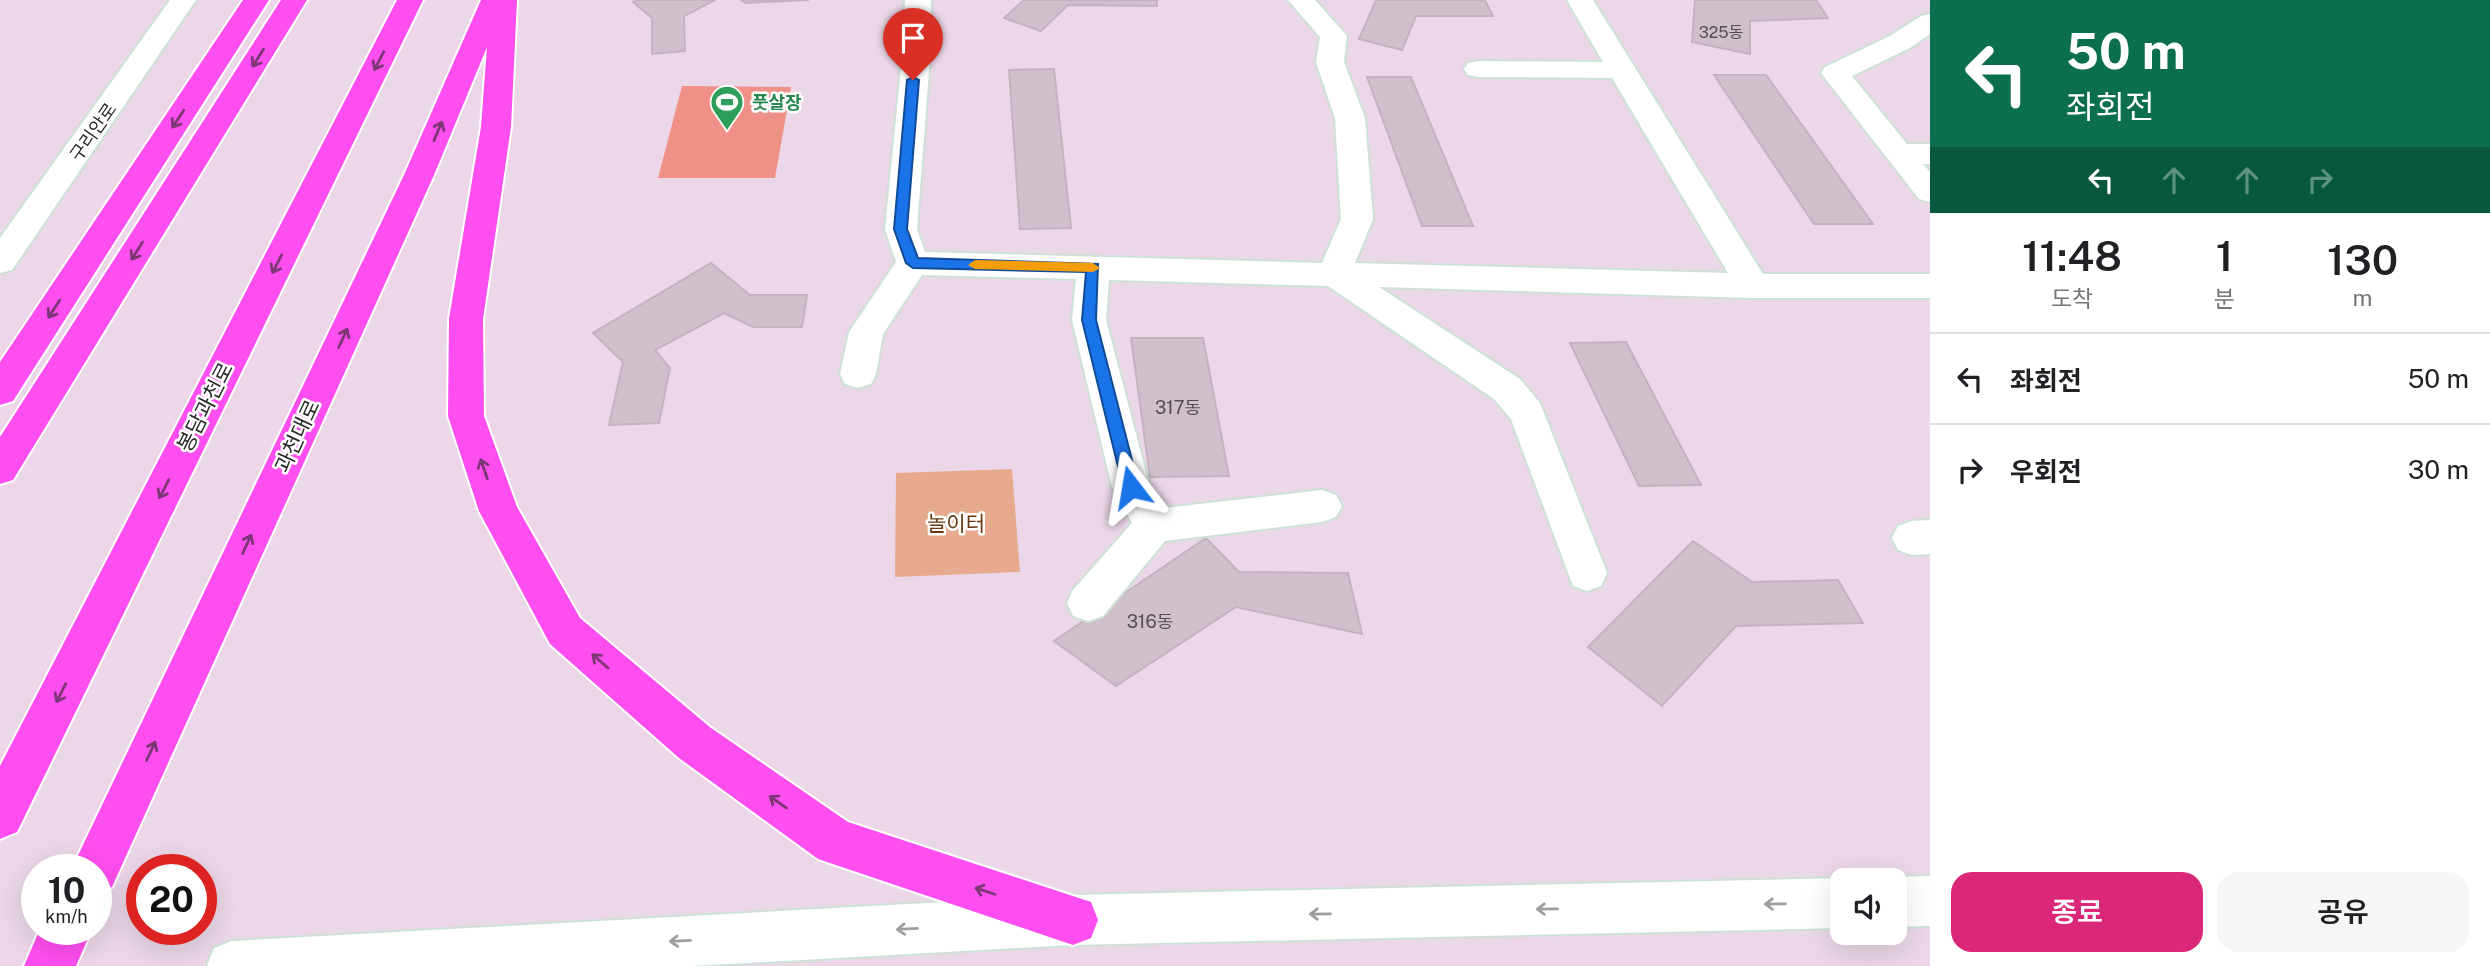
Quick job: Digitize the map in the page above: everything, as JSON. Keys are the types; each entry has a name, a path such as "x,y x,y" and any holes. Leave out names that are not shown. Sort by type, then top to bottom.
{"highway":[{"path":"0,391 256,0"},
{"path":"0,469 294,0"},
{"name":"봉담과천로","path":"0,814 410,0"},
{"name":"과천대로","path":"103,854 419,175 494,0"},
{"path":"504,0 496,127 466,319 466,416 499,511 565,631 695,743 835,842 1073,920"},
{"path":"49,966 59,945"}],"street":[{"name":"구리안로","path":"2,255 152,48 183,0"},
{"path":"913,263 901,229 916,58 918,0"},
{"path":"1301,0 1334,36 1330,62 1350,118 1357,219 1334,274"},
{"path":"1580,0 1753,286"},
{"path":"1930,22 1900,42 1836,73 1930,192"},
{"path":"1478,69 1622,70"},
{"path":"1899,154 1930,154"},
{"path":"913,263 1753,286 1930,286"},
{"path":"858,374 866,332 913,263"},
{"path":"1093,268 1089,320 1131,487 1154,526"},
{"path":"1334,274 1507,389 1527,413 1587,573"},
{"path":"1088,603 1154,526 1322,506"},
{"path":"1907,902 1930,901"},
{"path":"232,966 1073,920 1830,903"}],"green space":[{"name":"놀이터","path":"1012,469 1020,572 895,577 896,473"}],"shaded area":[{"name":"풋살장","path":"682,86 791,87 775,178 658,178"}],"building":[{"path":"715,0 684,16 685,51 652,54 652,18 633,2"},
{"path":"741,0 809,0 745,3"},
{"path":"1024,0 1157,0 1157,6 1068,5 1041,31 1004,18"},
{"path":"1376,0 1485,0 1493,16 1416,16 1402,50 1359,39"},
{"path":"1695,0 1816,0 1828,18 1750,21 1750,54 1692,42"},
{"path":"1054,69 1071,228 1020,229 1009,70"},
{"path":"1714,75 1766,75 1873,224 1814,224"},
{"path":"1367,77 1411,77 1473,226 1422,226"},
{"path":"711,263 750,295 807,295 802,327 753,327 724,313 655,350 670,368 659,423 609,425 623,362 593,333"},
{"path":"1131,338 1203,338 1229,476 1150,477"},
{"path":"1626,342 1701,485 1639,486 1570,343"},
{"path":"1206,538 1239,572 1348,573 1362,634 1236,607 1116,686 1054,641"},
{"path":"1693,541 1752,582 1838,580 1863,623 1736,626 1662,706 1588,647"}],"slow traffic":[{"path":"975,265 1093,268"}],"place":[{"name":"풋살장","path":"727,132"}],"route":[{"path":"913,80 901,229 913,263 1093,268 1089,320 1131,487"}]}
